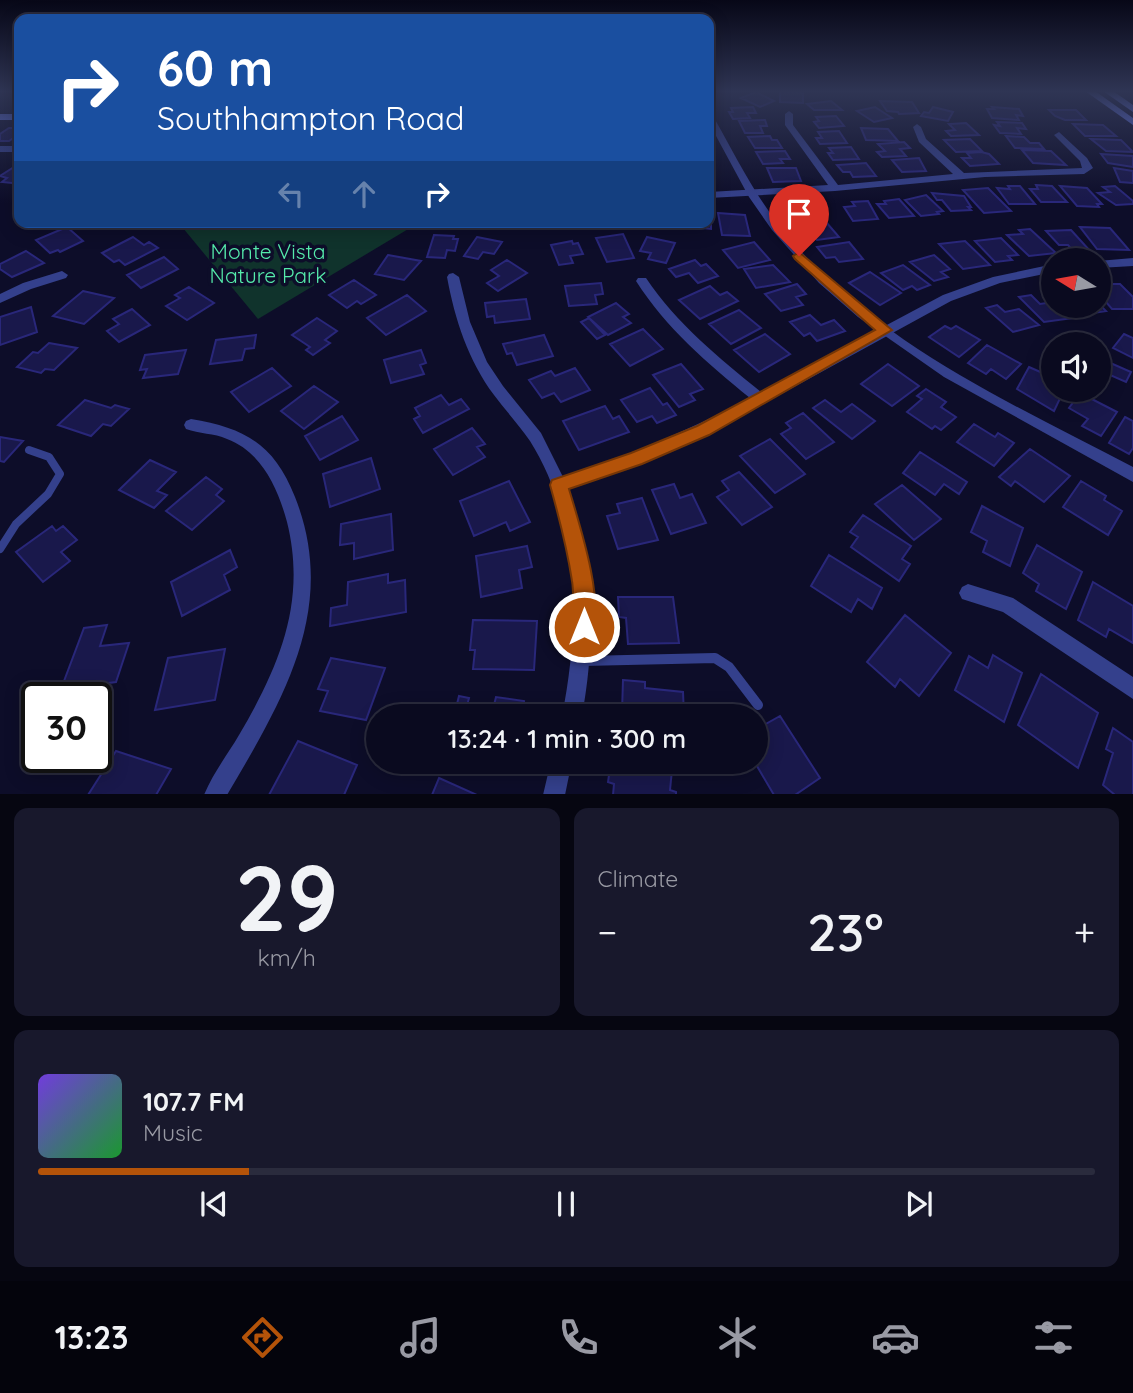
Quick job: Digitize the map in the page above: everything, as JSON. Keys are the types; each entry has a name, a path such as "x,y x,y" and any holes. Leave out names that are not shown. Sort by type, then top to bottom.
{"street":[{"path":"716,128 776,229 799,256 885,330 955,376 1133,475"},
{"path":"791,128 835,188"},
{"path":"917,128 922,140 960,176"},
{"path":"714,195 1088,169 1084,160 1059,135"},
{"path":"1111,263 1133,262"},
{"path":"558,485 659,450 703,430 885,330 971,288 1041,270"},
{"path":"0,299 27,286 62,275"},
{"path":"453,277 459,314 472,349 498,390 530,429 558,485 574,537 585,601 582,661 574,704"},
{"path":"642,281 659,307 685,334 760,399"},
{"path":"191,425 243,439 269,464 288,499 301,544 303,562 298,615 275,688 263,714 215,794"},
{"path":"968,593 1007,604 1133,689"},
{"path":"554,794 559,774"}],"lane":[{"path":"0,549 16,524 48,494 60,474 55,461 42,452 29,450"},
{"path":"582,661 715,658 729,667 757,704"}],"green space":[{"name":"Monte Vista Nature Park","path":"183,228 410,228 258,319"}],"building":[{"path":"14,128 14,138 9,141 0,141 0,134"},
{"path":"743,128 761,128 763,133 745,133"},
{"path":"861,128 888,129 898,141 866,140"},
{"path":"953,128 971,128 979,135 951,136 946,131 955,130"},
{"path":"996,128 1017,128 1021,134 1000,133"},
{"path":"1077,128 1107,128 1116,136 1085,136"},
{"path":"839,131 847,143 820,144 816,138 822,138 818,132"},
{"path":"770,136 772,140 777,140 782,148 755,148 748,137"},
{"path":"1006,136 1024,137 1030,143 1039,143 1044,149 1015,148"},
{"path":"970,139 982,151 956,152 944,140"},
{"path":"1091,139 1121,140 1133,152 1106,151"},
{"path":"904,142 910,148 900,149 906,156 882,157 877,152 885,151 878,144"},
{"path":"851,147 859,159 833,160 828,153 833,153 829,148"},
{"path":"1022,150 1051,151 1066,165 1033,163"},
{"path":"785,151 790,159 780,159 783,163 763,164 756,152"},
{"path":"967,153 989,154 999,164 970,166 962,158 971,158"},
{"path":"1101,154 1133,156 1133,167 1108,163"},
{"path":"919,158 926,171 902,172 892,160"},
{"path":"866,163 876,176 853,177 850,172 843,172 837,165"},
{"path":"14,167 12,183 2,182 7,178 0,176"},
{"path":"767,168 796,168 801,181 773,182"},
{"path":"1114,168 1133,171 1133,183 1120,182"},
{"path":"1036,185 1052,186 1067,202 1041,202 1030,189 1038,189"},
{"path":"1008,186 1020,186 1035,204 1009,204 997,188 1010,189"},
{"path":"1060,186 1087,188 1102,204 1097,204 1099,207 1077,206"},
{"path":"1115,186 1133,201 1133,204 1116,205 1098,193 1110,192 1103,187"},
{"path":"988,188 1011,211 984,213 963,190"},
{"path":"932,193 964,196 971,210 951,211"},
{"path":"926,195 943,211 921,216 905,200"},
{"path":"899,199 914,216 889,218 877,204"},
{"path":"868,201 878,219 853,221 844,207 855,206 852,202"},
{"path":"814,202 825,217 794,220 784,205"},
{"path":"718,213 745,215 750,236 722,235"},
{"path":"826,222 839,237 817,240 811,233 801,234 795,226"},
{"path":"1080,227 1110,228 1129,250 1111,248 1096,248"},
{"path":"68,228 83,241 60,252 58,250 50,253 36,240"},
{"path":"1030,229 1051,248 1041,248 1041,255 1029,256 1007,235 1023,234 1019,230"},
{"path":"1071,230 1087,248 1059,245 1046,231"},
{"path":"623,234 634,258 607,262 596,238"},
{"path":"434,235 454,236 453,239 458,239 455,251 447,250 445,258 427,257"},
{"path":"133,237 144,245 149,242 158,248 125,265 119,260 114,262 102,253"},
{"path":"477,237 502,242 494,254 483,252 478,259 464,256"},
{"path":"647,237 675,243 666,263 648,259 651,253 640,251"},
{"path":"1001,238 1018,255 1008,256 1012,260 995,262 975,241"},
{"path":"572,241 573,244 578,243 583,254 570,256 573,263 559,265 551,245"},
{"path":"965,241 990,265 963,269 939,244"},
{"path":"754,242 770,260 738,268 723,250"},
{"path":"849,242 863,259 839,262 835,257 826,258 817,247"},
{"path":"26,251 44,263 12,277 0,269 0,264"},
{"path":"388,255 421,261 404,280 375,274"},
{"path":"934,255 950,269 941,272 948,277 934,281 910,262"},
{"path":"164,257 178,269 141,288 127,275"},
{"path":"507,260 527,273 498,291 487,283 499,276 491,270"},
{"path":"695,260 701,266 706,264 718,276 698,283 689,273 676,277 669,269"},
{"path":"773,265 790,282 756,288 744,269"},
{"path":"903,265 930,285 917,290 912,286 903,290 881,273"},
{"path":"870,272 901,293 880,305 849,283"},
{"path":"354,280 376,295 361,304 357,301 347,308 329,295"},
{"path":"601,283 603,294 595,295 597,304 569,306 565,286"},
{"path":"797,284 806,294 796,297 803,305 781,311 765,294"},
{"path":"1111,284 1120,284 1133,297 1133,309 1112,309"},
{"path":"710,286 720,295 727,292 738,301 700,319 679,300"},
{"path":"189,287 214,303 187,320 166,306 180,298 175,295"},
{"path":"83,291 114,298 84,324 53,316"},
{"path":"407,295 426,311 386,335 367,318"},
{"path":"1031,295 1041,304 1041,318 1073,318 1044,322 1019,297"},
{"path":"526,299 530,319 495,323 494,316 487,317 485,303"},
{"path":"616,303 629,314 623,317 631,323 608,335 588,317"},
{"path":"997,305 1005,312 1019,309 1039,325 1013,332 986,308"},
{"path":"31,307 37,332 0,345 0,317"},
{"path":"132,309 150,325 119,342 107,331 119,324 113,319"},
{"path":"739,310 761,328 731,344 709,324"},
{"path":"810,315 821,325 834,320 845,331 817,341 810,333 804,336 790,322"},
{"path":"317,318 337,331 325,340 330,343 313,355 306,350 310,347 292,335"},
{"path":"589,318 605,335 597,339 581,322"},
{"path":"945,326 951,329 956,326 980,340 959,357 929,337"},
{"path":"643,329 663,349 630,366 610,344"},
{"path":"765,334 790,354 759,372 734,350"},
{"path":"1124,334 1133,338 1133,358 1113,348"},
{"path":"256,335 254,348 245,349 242,360 210,364 216,340"},
{"path":"544,335 553,356 517,365 512,353 507,354 503,344"},
{"path":"49,343 77,348 54,370 45,369 41,373 17,367 33,352 38,353"},
{"path":"987,345 1021,364 1006,379 991,369 986,374 968,363"},
{"path":"186,350 178,374 143,378 147,369 140,370 145,355"},
{"path":"421,350 426,363 420,365 424,374 391,383 384,360"},
{"path":"1111,363 1131,372 1126,382 1111,375"},
{"path":"681,364 703,389 690,394 695,400 679,407 653,375"},
{"path":"888,364 919,386 892,406 861,384"},
{"path":"1029,367 1041,372 1041,402 1058,402 1054,411 1017,389"},
{"path":"272,368 291,386 249,412 231,392"},
{"path":"575,368 590,390 561,402 554,393 542,398 529,380 551,371 555,376"},
{"path":"314,386 338,402 304,429 281,411"},
{"path":"650,388 663,405 667,403 676,415 657,423 652,416 637,422 621,400"},
{"path":"926,389 946,402 941,407 956,417 941,430 935,426 932,429 907,412 922,399 917,396"},
{"path":"441,395 449,405 461,399 469,409 423,433 414,419 420,416 415,408"},
{"path":"85,400 111,408 115,405 129,409 111,426 103,424 91,436 58,425"},
{"path":"825,400 841,412 852,404 875,421 852,439 813,408"},
{"path":"1073,402 1098,402 1117,412 1101,436 1082,426 1088,419 1069,408"},
{"path":"605,406 613,419 619,416 629,432 579,450 563,421"},
{"path":"803,413 834,442 806,459 781,434 791,428 786,423"},
{"path":"342,416 358,440 320,460 305,436"},
{"path":"1125,417 1133,421 1133,448 1129,454 1109,443"},
{"path":"974,424 995,437 998,433 1014,443 994,466 957,442"},
{"path":"472,428 485,444 477,447 485,457 453,475 434,449"},
{"path":"0,437 23,441 4,462 0,461"},
{"path":"770,439 805,474 775,493 740,456"},
{"path":"1030,449 1070,476 1044,502 1015,481 1011,486 999,477"},
{"path":"920,452 967,482 959,494 944,484 935,495 903,473"},
{"path":"371,458 380,489 330,507 323,474"},
{"path":"150,460 176,472 157,491 167,495 154,508 119,490"},
{"path":"739,472 772,507 742,525 717,497 729,490 722,481"},
{"path":"206,477 222,489 216,495 224,501 192,530 166,511"},
{"path":"509,481 530,522 510,531 506,522 474,536 460,501"},
{"path":"1081,481 1106,496 1104,500 1122,511 1108,535 1063,507"},
{"path":"674,484 680,498 692,494 706,523 671,534 652,490"},
{"path":"902,485 941,519 914,540 875,504"},
{"path":"642,498 658,540 618,549 607,516 620,513 617,504"},
{"path":"982,506 1023,528 1010,566 983,552 987,541 971,532"},
{"path":"391,514 393,550 354,559 354,543 340,545 341,524"},
{"path":"863,515 911,546 902,559 910,564 899,581 851,547 858,537 850,532"},
{"path":"52,526 56,531 63,526 77,540 61,552 70,561 43,582 16,552"},
{"path":"1037,545 1082,572 1066,609 1036,591 1039,584 1023,573"},
{"path":"527,546 532,567 519,570 522,588 481,597 476,556"},
{"path":"230,550 237,567 224,575 230,590 182,616 171,582"},
{"path":"829,555 882,588 872,609 858,599 851,612 811,586"},
{"path":"388,574 388,583 405,580 406,612 330,626 331,608 347,605 348,582"},
{"path":"1093,582 1133,606 1133,643 1109,629 1106,637 1078,620"},
{"path":"618,597 673,597 679,643 628,644 626,618 619,617"},
{"path":"905,615 951,653 919,696 900,679 895,687 867,662"},
{"path":"473,620 537,621 534,670 473,669 475,650 470,650"},
{"path":"107,625 100,646 129,643 116,682 64,682 84,628"},
{"path":"225,649 215,700 155,710 168,658"},
{"path":"993,655 1022,673 1004,722 955,690 969,656 988,668"},
{"path":"331,658 385,668 372,704 366,704 366,720 320,711 328,691 318,689"},
{"path":"1041,674 1098,713 1078,768 1018,725"},
{"path":"623,680 645,682 645,688 683,692 684,704 622,704"},
{"path":"459,696 469,698 467,704 457,704"},
{"path":"496,697 524,701 524,704 494,704"},
{"path":"780,716 820,778 796,794 773,794 762,774 768,774 768,723"},
{"path":"1113,728 1133,742 1133,794 1114,794 1103,785 1113,753 1106,749"},
{"path":"298,741 357,765 344,794 270,794"},
{"path":"116,751 171,769 157,794 89,794 102,773 112,773 112,757"},
{"path":"609,774 672,774 670,790 676,794 613,794 614,784 608,782"},
{"path":"439,778 475,794 432,794"}],"route":[{"path":"584,627 583,584 574,537 558,485 659,450 703,430 885,330 799,256"}]}
